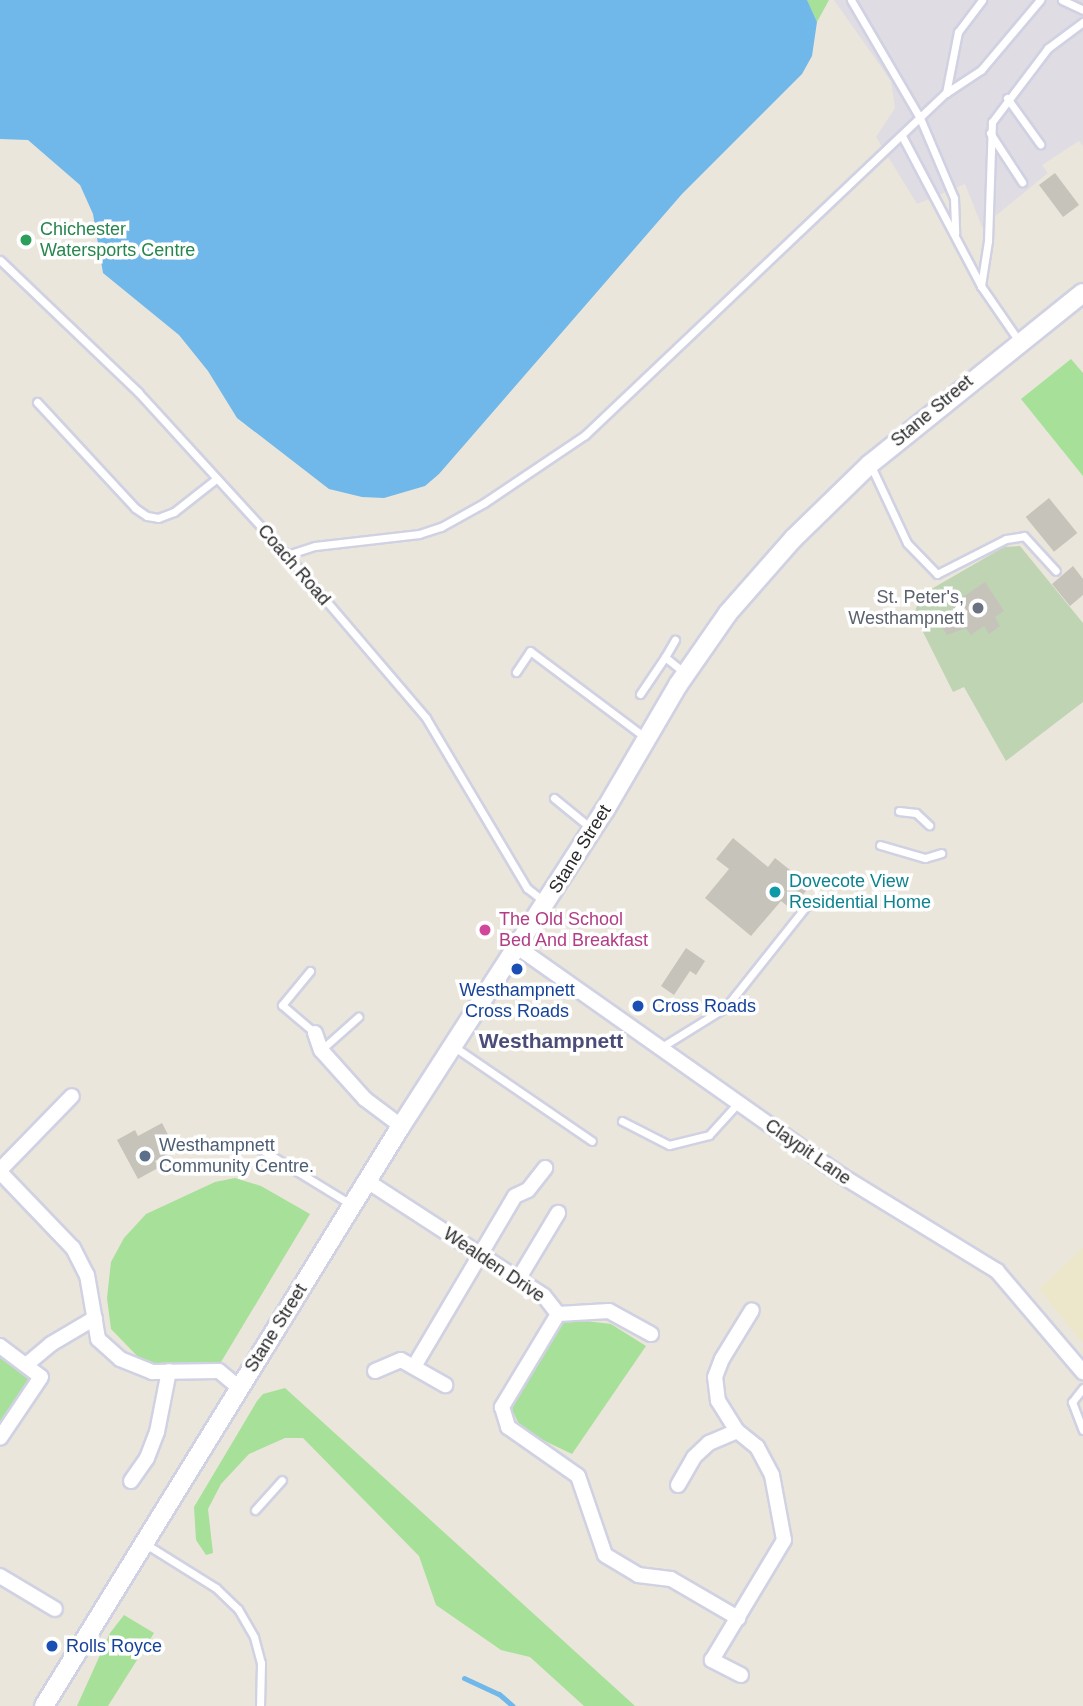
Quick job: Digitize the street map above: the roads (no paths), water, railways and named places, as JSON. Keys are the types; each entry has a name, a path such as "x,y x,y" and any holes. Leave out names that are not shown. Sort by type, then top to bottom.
{"street":[{"name":"Stane Street","path":"44,1706 401,1126 592,830 686,673 756,580 870,464 1019,341 1083,293"},
{"name":"Claypit Lane","path":"516,946 842,1176 997,1270 1083,1372"},
{"path":"315,1033 321,1050 365,1099 401,1126"},
{"path":"72,1096 0,1171 73,1248 87,1275 98,1339 120,1359 152,1372 219,1371 239,1388"},
{"path":"415,1365 515,1196 528,1190 545,1168"},
{"name":"Wealden Drive","path":"367,1181 519,1278 544,1296 558,1314 502,1407 508,1427 578,1476 598,1546 605,1555 638,1575 671,1579 738,1618"},
{"name":"Wealden Drive","path":"519,1278 558,1213"},
{"path":"741,1675 712,1660 784,1540 772,1475 757,1447 737,1432 718,1401 715,1377 752,1310"},
{"path":"558,1314 609,1311 651,1334"},
{"path":"26,1366 51,1344 95,1318"},
{"path":"0,1346 41,1377 0,1438"},
{"path":"375,1371 401,1360 415,1365 444,1385"},
{"path":"131,1481 147,1458 157,1432 169,1371"},
{"path":"678,1485 694,1457 709,1443 737,1432"},
{"path":"0,1576 55,1609"}],"lane":[{"path":"851,0 920,118 954,198 955,233"},
{"path":"946,93 958,32 982,0"},
{"path":"287,555 315,546 441,527 584,435 946,93 981,70 1040,0"},
{"path":"1062,0 1083,10"},
{"path":"981,286 991,199 989,132 1007,99 1048,47 1083,22"},
{"path":"1007,99 1040,144"},
{"path":"989,132 1022,182"},
{"path":"902,136 981,286 1019,341"},
{"name":"Coach Road","path":"0,260 138,392 287,555 426,718 527,888 546,902"},
{"path":"37,402 135,508 147,516 158,518 174,512 216,479"},
{"path":"870,464 907,543 937,574 1006,539 1024,536 1056,571"},
{"path":"640,694 675,640"},
{"path":"516,672 530,651 647,738"},
{"path":"665,657 686,673"},
{"path":"554,798 592,830"},
{"path":"899,811 916,813 929,825"},
{"path":"880,845 925,858 941,853"},
{"path":"660,1048 726,1007 808,904"},
{"path":"310,971 282,1005 315,1033"},
{"path":"321,1050 358,1017"},
{"path":"452,1045 592,1141"},
{"path":"622,1121 669,1145 709,1135 738,1103"},
{"path":"259,1148 352,1205"},
{"path":"1083,1388 1072,1402 1083,1430"},
{"path":"256,1510 282,1480"},
{"path":"144,1543 200,1577 238,1609 254,1637 261,1663 260,1706"}],"water":[{"path":"0,0 807,0 817,22 812,56 802,74 682,194 439,474 425,486 384,498 362,497 329,489 237,418 208,371 179,335 103,273 93,214 80,185 28,140 0,139"}],"waterway":[{"path":"464,1678 499,1694 513,1706"}],"place":[{"name":"Chichester Watersports Centre","path":"26,240"},
{"name":"St. Peter's, Westhampnett","path":"978,608"},
{"name":"Dovecote View Residential Home","path":"775,892"},
{"name":"The Old School Bed And Breakfast","path":"485,930"},
{"name":"Westhampnett Cross Roads","path":"517,969"},
{"name":"Cross Roads","path":"638,1006"},
{"name":"Westhampnett Community Centre.","path":"145,1156"},
{"name":"Rolls Royce","path":"52,1646"}],"district":[{"name":"Westhampnett","path":"551,1041"}]}
